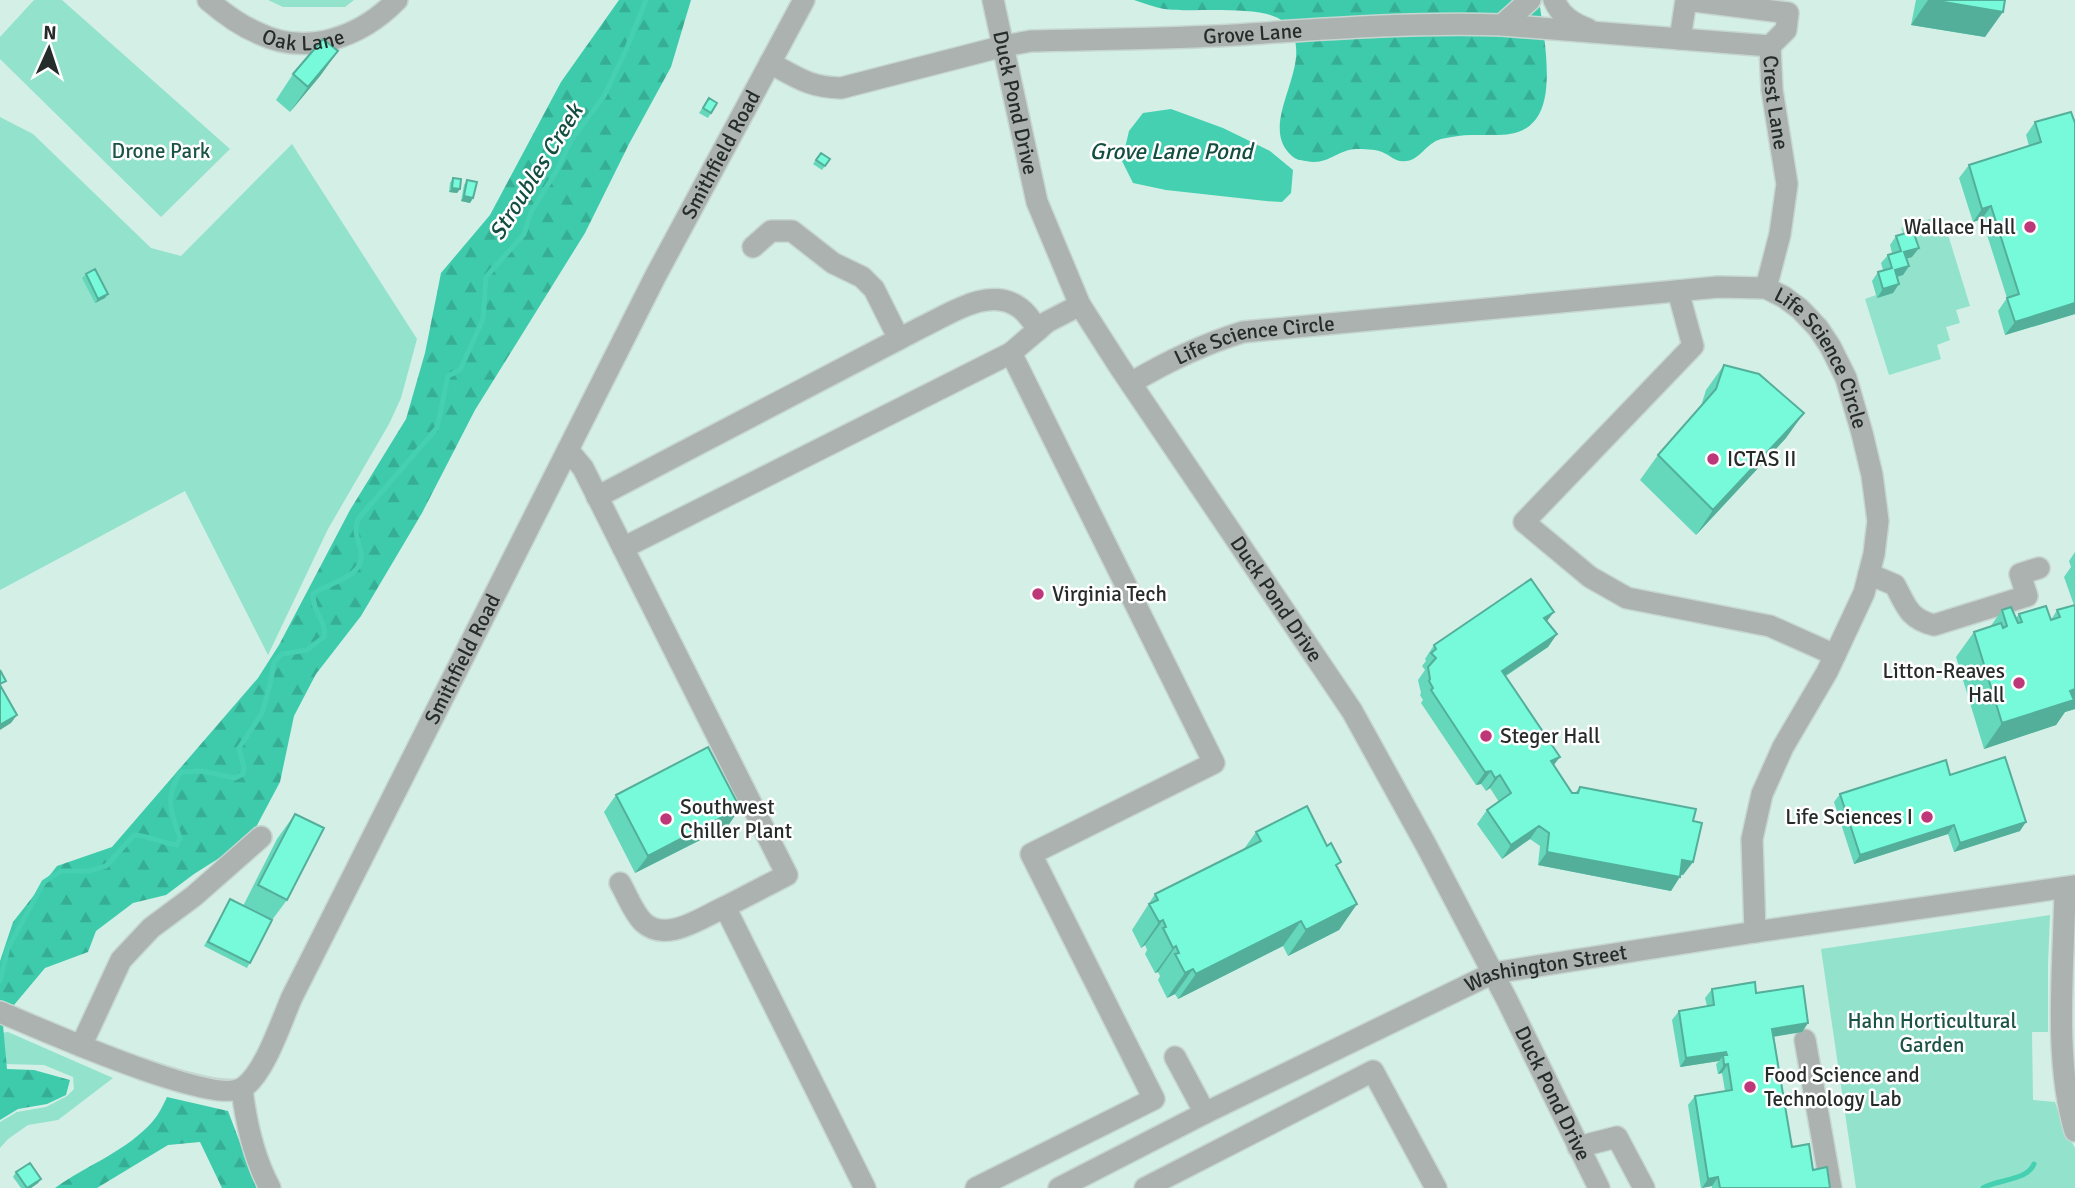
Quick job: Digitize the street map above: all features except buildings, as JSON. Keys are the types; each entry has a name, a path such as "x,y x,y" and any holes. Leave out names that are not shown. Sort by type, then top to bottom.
{"street":[{"name":"Oak Lane","path":"208,0 235,22 260,35 284,42 308,43 334,40 359,30 397,0"},
{"name":"Smithfield Road","path":"242,1089 253,1079 261,1066 299,985 656,275 804,0"},
{"name":"Duck Pond Drive","path":"993,0 1037,202 1080,305 1352,711 1493,973 1599,1188"},
{"path":"1502,25 1530,0"},
{"path":"1554,0 1562,14 1596,32"},
{"path":"1680,39 1686,0 1788,13 1786,30 1770,46"},
{"name":"Grove Lane","path":"770,63 820,88 841,88 1031,41 1462,24 1596,32"},
{"name":"Crest Lane","path":"1596,32 1770,46 1775,112 1787,184 1780,234 1766,288"},
{"path":"753,247 771,230 792,231 833,263 862,277 874,289 899,339"},
{"name":"Life Science Circle","path":"1131,383 1214,341 1243,332 1718,288 1766,288 1800,309 1818,328 1846,378 1863,433 1878,521 1874,554 1864,593 1827,672 1783,747 1762,794 1752,839 1755,932"},
{"path":"1678,292 1693,346 1524,522 1590,577 1627,598 1770,626 1835,655"},
{"path":"597,496 976,301 1008,301 1021,309 1038,330"},
{"path":"623,548 1011,353 1056,317 1080,305"},
{"path":"976,1188 1154,1100 1031,854 1214,763 1011,353"},
{"path":"568,450 583,468 788,875 671,931 654,930 642,921 620,883"},
{"path":"1869,574 1895,585 1910,614 1921,622 1934,625 2027,596 2020,574 2039,568"},
{"path":"81,1046 121,960 151,928 194,896 261,837"},
{"path":"2070,887 2062,1033 2064,1078 2073,1120"},
{"name":"Washington Street","path":"1059,1188 1205,1113 1493,973 2070,887"},
{"path":"725,907 865,1188"},
{"path":"0,1012 81,1046 192,1085 227,1091 242,1089 244,1111 255,1153 270,1188"},
{"path":"1805,1040 1831,1188"},
{"path":"1175,1057 1205,1113"},
{"path":"1145,1188 1373,1070 1436,1188"},
{"path":"1578,1147 1617,1137 1644,1188"}],"shaded area":[{"name":"Virginia Tech","path":"0,0 2075,0 2075,1188 0,1188"}],"green space":[{"name":"Drone Park","path":"34,0 62,0 230,149 161,217 0,59 0,37"},
{"path":"268,0 354,0 345,7 283,7"},
{"path":"619,0 691,0 671,67 585,233 475,410 422,513 361,616 316,674 294,716 280,782 255,829 232,850 166,895 133,903 96,931 88,952 45,968 14,1005 0,1001 0,961 13,922 57,866 112,847 258,678 279,645 350,510 406,419 425,353 441,273 490,215 561,82"},
{"path":"1134,0 1539,0 1547,78 1542,108 1530,126 1515,133 1464,135 1441,139 1411,160 1396,160 1379,151 1359,149 1343,152 1326,160 1300,160 1292,156 1282,142 1280,126 1296,54 1294,37 1284,22 1275,16 1261,13 1164,9"},
{"path":"0,117 33,134 151,248 181,256 292,144 417,339 401,398 389,424 328,529 268,655 185,491 0,590"},
{"path":"1942,215 1970,306 1956,310 1960,323 1946,327 1950,340 1937,345 1941,359 1889,375 1865,299 1876,295 1905,240 1901,228"},
{"name":"Hahn Horticultural Garden","path":"2050,915 2048,1032 2032,1032 2033,1100 2055,1102 2063,1126 2075,1148 2075,1188 1856,1188 1821,949"},
{"path":"0,1025 3,1025 7,1069 34,1070 70,1080 66,1095 47,1104 18,1109 0,1120"},
{"path":"8,1032 113,1078 58,1120 28,1125 0,1148 0,1122 17,1112 46,1107 67,1096 74,1089 73,1077 44,1065 3,1064 0,1033"},
{"path":"167,1097 228,1111 257,1188 222,1188 200,1142 168,1145 97,1188 55,1188 143,1132"}],"water":[{"name":"Grove Lane Pond","path":"1171,109 1223,128 1270,151 1293,170 1291,193 1282,202 1266,201 1166,190 1133,183 1122,161 1129,131 1143,113"}],"waterway":[{"name":"Stroubles Creek","path":"0,981 8,948 44,882 61,871 89,871 106,866 134,835 177,845 180,838 171,798 180,772 201,771 235,778 243,774 239,748 262,713 274,662 282,654 307,650 324,637 313,594 352,574 357,568 361,561 356,533 358,519 437,428 448,376 460,370 483,319 486,277 524,234 531,212 557,170 570,142 604,96 646,0"},
{"path":"1983,1188 2019,1177 2034,1164"}],"place":[{"name":"Wallace Hall","path":"2030,227"},
{"name":"ICTAS II","path":"1713,459"},
{"name":"Virginia Tech","path":"1038,594"},
{"name":"Litton-Reaves Hall","path":"2019,683"},
{"name":"Steger Hall","path":"1486,736"},
{"name":"Life Sciences I","path":"1927,817"},
{"name":"Southwest Chiller Plant","path":"666,819"},
{"name":"Food Science and Technology Lab","path":"1750,1087"}]}
